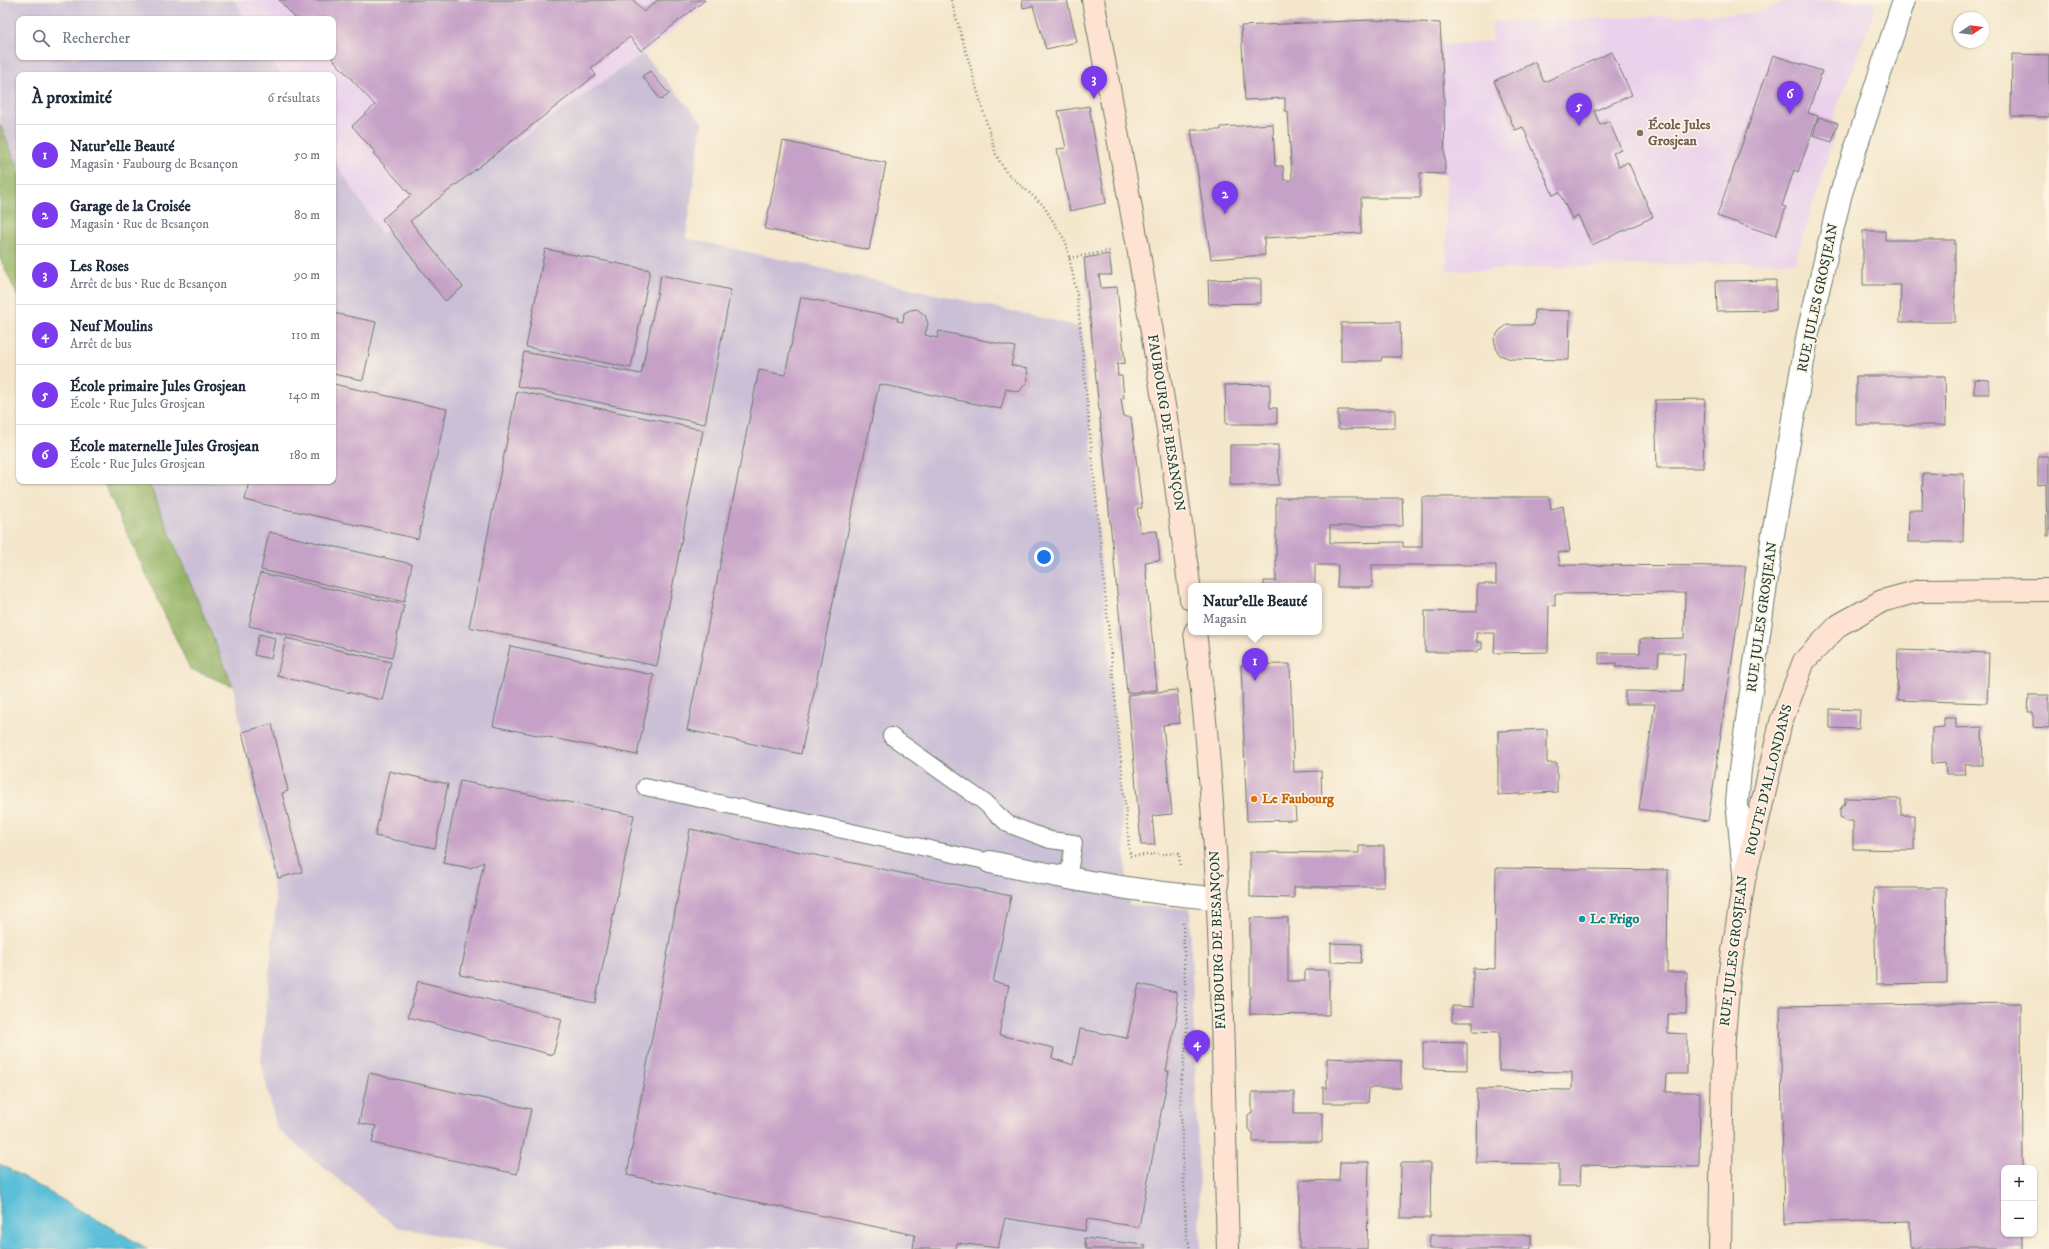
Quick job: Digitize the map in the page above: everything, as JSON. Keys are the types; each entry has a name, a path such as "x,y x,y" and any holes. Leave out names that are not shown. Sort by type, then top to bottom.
{"main road":[{"name":"FAUBOURG DE BESANÇON","path":"1093,0 1138,247 1172,448 1189,583"},
{"name":"ROUTE D'ALLONDANS","path":"1744,880 1781,722 1804,661 1839,625 1882,601 1919,591 2049,590"},
{"name":"FAUBOURG DE BESANÇON","path":"1195,635 1203,692 1217,898 1228,1249"},
{"name":"RUE JULES GROSJEAN","path":"1720,1249 1723,1049 1729,977 1744,880"}],"street":[{"name":"RUE JULES GROSJEAN","path":"1744,880 1738,802 1740,770 1774,534 1808,333 1841,193 1904,0"},
{"path":"990,862 1068,879 1182,896 1217,898"}],"lane":[{"path":"891,736 984,802 1008,824 1050,840 1074,843 1068,879"},
{"path":"645,787 990,862"}],"path":[{"path":"951,0 996,155 1006,172 1043,205 1066,242 1077,295 1130,856 1179,853 1187,1039 1180,1089 1186,1231 1190,1249"},
{"path":"1069,258 1138,247"}],"shaded area":[{"path":"0,0 234,0 244,16 16,16 16,60 272,60 279,72 16,72 16,163 0,124"},
{"path":"234,0 711,0 643,54 381,235 336,163 336,72 279,72 272,60 336,60 336,16 244,16"},
{"name":"École Jules Grosjean","path":"1873,1 1876,7 1832,121 1838,123 1795,262 1447,271 1442,45 1493,41 1492,22 1755,13 1785,2"},
{"path":"643,54 702,122 686,238 1082,327 1129,905 1190,909 1201,1249 509,1249 396,1227 277,1129 261,1062 276,902 233,686 149,484 336,484 336,163 381,234"}],"green space":[{"path":"0,124 16,163 16,293 0,258"},
{"path":"104,484 149,484 233,686 190,669"}],"water":[{"path":"0,1164 148,1249 0,1249"}],"building":[{"path":"279,0 633,0 644,12 658,0 705,0 641,51 630,37 591,68 596,75 410,221 463,287 445,301 382,219 411,195 373,153 375,152 352,126 375,105 334,60 336,60 336,16 293,16"},
{"path":"1022,0 1067,0 1077,42 1046,49 1033,6 1023,8"},
{"path":"1371,20 1440,23 1444,96 1445,174 1420,173 1420,198 1361,198 1361,233 1264,238 1265,255 1211,259 1191,130 1221,130 1221,127 1273,124 1275,166 1283,166 1284,180 1292,180 1288,111 1285,111 1285,98 1245,100 1241,26"},
{"path":"1612,52 1632,95 1594,111 1600,125 1609,121 1621,149 1613,153 1619,167 1628,162 1653,217 1592,245 1578,215 1572,219 1559,192 1553,195 1523,127 1515,130 1494,81 1535,62 1544,82"},
{"path":"2012,54 2049,55 2049,117 2011,116"},
{"path":"1773,55 1822,71 1808,113 1818,116 1798,172 1794,170 1782,206 1786,207 1776,236 1717,216"},
{"path":"650,71 669,94 661,100 642,76"},
{"path":"1089,106 1106,203 1070,211 1057,149 1066,148 1058,111"},
{"path":"1819,117 1838,123 1832,142 1813,136"},
{"path":"783,141 886,163 869,250 765,229"},
{"path":"1863,231 1885,231 1885,240 1955,240 1955,322 1900,322 1901,285 1863,285"},
{"path":"545,249 650,270 631,368 526,347"},
{"path":"1109,254 1112,275 1099,275 1101,288 1117,287 1125,363 1117,364 1118,376 1122,376 1124,398 1121,399 1124,417 1131,417 1142,508 1137,508 1141,532 1157,531 1160,560 1145,562 1157,690 1127,693 1084,258"},
{"path":"661,275 731,290 705,424 517,386 524,352 641,374"},
{"path":"1261,279 1261,303 1209,304 1208,280"},
{"path":"1776,280 1776,310 1717,311 1716,281"},
{"path":"801,297 898,318 897,321 903,322 904,313 917,309 925,315 928,324 925,335 937,338 939,331 1015,347 1011,365 1027,369 1028,380 1019,392 1006,389 1001,409 879,384 801,754 687,730 759,370 785,375"},
{"path":"1535,310 1570,311 1569,360 1511,359 1500,355 1497,351 1494,339 1499,331 1507,325 1534,325"},
{"path":"336,314 376,322 363,380 336,375"},
{"path":"1400,322 1401,357 1382,357 1381,361 1341,361 1341,323"},
{"path":"1856,376 1945,376 1946,425 1856,425"},
{"path":"1974,379 1989,380 1989,394 1974,394"},
{"path":"1270,384 1270,408 1277,408 1277,424 1226,424 1225,385"},
{"path":"336,385 447,409 418,539 245,500 248,484 336,484"},
{"path":"517,391 703,430 657,666 469,627"},
{"path":"1705,399 1703,468 1657,468 1655,400"},
{"path":"1338,410 1395,410 1395,428 1338,429"},
{"path":"1230,445 1278,445 1279,485 1230,485"},
{"path":"2038,456 2049,456 2049,536 2047,536 2046,484 2038,485"},
{"path":"1923,473 1964,474 1963,542 1908,542 1909,510 1922,510"},
{"path":"1422,497 1549,497 1551,509 1563,506 1570,551 1558,553 1560,565 1746,566 1708,821 1639,809 1655,704 1625,704 1625,691 1682,692 1685,653 1659,653 1658,666 1615,667 1616,663 1599,664 1599,653 1640,653 1640,639 1684,638 1685,593 1555,594 1555,606 1549,605 1548,652 1494,653 1495,633 1476,633 1477,642 1482,642 1482,649 1477,650 1477,652 1425,652 1425,611 1477,612 1477,584 1496,584 1496,565 1372,565 1372,587 1337,587 1338,565 1315,565 1315,583 1264,583 1264,581 1276,581 1276,498 1402,498 1403,526 1330,526 1330,543 1403,542 1403,547 1422,547"},
{"path":"269,532 412,564 404,602 261,570"},
{"path":"260,573 404,605 392,658 249,626"},
{"path":"259,634 275,638 271,659 254,655"},
{"path":"286,638 391,662 382,700 277,676"},
{"path":"510,646 654,675 637,755 493,726"},
{"path":"1898,650 1989,653 1987,703 1897,700"},
{"path":"1290,664 1294,772 1321,771 1322,804 1295,805 1296,820 1247,821 1241,665"},
{"path":"1177,690 1180,723 1163,725 1172,814 1152,816 1155,845 1141,845 1128,695"},
{"path":"2029,695 2049,695 2049,728 2033,727 2033,712 2028,712"},
{"path":"1830,709 1860,710 1859,729 1830,728"},
{"path":"1944,718 1956,718 1956,728 1982,727 1983,765 1964,765 1965,774 1946,774 1945,763 1932,764 1932,728 1944,727"},
{"path":"272,724 288,791 282,793 302,872 278,878 242,732"},
{"path":"1547,729 1547,763 1557,763 1557,792 1498,795 1498,731"},
{"path":"389,771 448,784 435,848 375,836"},
{"path":"460,781 634,815 595,1003 460,975 484,862 470,868 443,863"},
{"path":"1845,798 1901,799 1901,815 1914,815 1914,850 1853,849 1853,821 1845,821 1840,817 1840,809 1845,803"},
{"path":"690,829 1011,896 993,982 1009,985 999,1035 1054,1048 1052,1058 1073,1065 1080,1029 1127,1038 1139,984 1176,992 1178,1010 1166,1071 1169,1071 1139,1227 1087,1219 1085,1231 1005,1218 998,1248 957,1243 956,1249 913,1249 915,1235 627,1175"},
{"path":"1359,846 1384,846 1384,887 1294,887 1294,898 1250,897 1250,852 1359,853"},
{"path":"1496,868 1668,870 1667,972 1687,972 1686,1014 1668,1014 1668,1033 1687,1034 1687,1074 1667,1074 1666,1092 1700,1092 1699,1167 1581,1165 1580,1186 1559,1186 1559,1164 1476,1163 1477,1089 1572,1090 1572,1072 1499,1071 1499,1032 1473,1031 1473,1022 1452,1022 1452,1006 1473,1007 1473,968 1495,969"},
{"path":"1874,888 1946,888 1947,983 1876,984"},
{"path":"1250,918 1288,918 1288,981 1305,981 1305,970 1329,970 1329,1015 1250,1014"},
{"path":"1331,943 1362,944 1361,963 1331,962"},
{"path":"418,981 562,1019 553,1055 408,1017"},
{"path":"2021,1003 2022,1165 2001,1165 2001,1237 2023,1237 2023,1249 1911,1249 1910,1220 1784,1223 1780,1006"},
{"path":"1423,1042 1467,1043 1467,1070 1423,1069"},
{"path":"1327,1058 1401,1061 1401,1088 1369,1088 1368,1103 1323,1103 1323,1087 1327,1088"},
{"path":"369,1073 531,1109 517,1174 372,1143 376,1126 359,1123"},
{"path":"1252,1092 1294,1092 1294,1113 1322,1113 1322,1142 1253,1142 1253,1133 1248,1129 1248,1115 1252,1112"},
{"path":"1340,1162 1369,1162 1367,1249 1299,1249 1300,1180 1339,1181"},
{"path":"1401,1163 1431,1163 1430,1218 1400,1218"},
{"path":"1430,1235 1531,1235 1531,1249 1429,1249"},
{"path":"1084,1238 1145,1245 1145,1249 1086,1249"}],"place":[{"name":"Les Roses","path":"1094,99"},
{"name":"École maternelle Jules Grosjean","path":"1790,114"},
{"name":"École primaire Jules Grosjean","path":"1579,126"},
{"name":"École Jules Grosjean","path":"1640,133"},
{"name":"Garage de la Croisée","path":"1225,214"},
{"name":"Natur'elle Beauté","path":"1255,681"},
{"name":"Le Faubourg","path":"1254,799"},
{"name":"Le Frigo","path":"1582,919"},
{"name":"Neuf Moulins","path":"1197,1063"}]}
